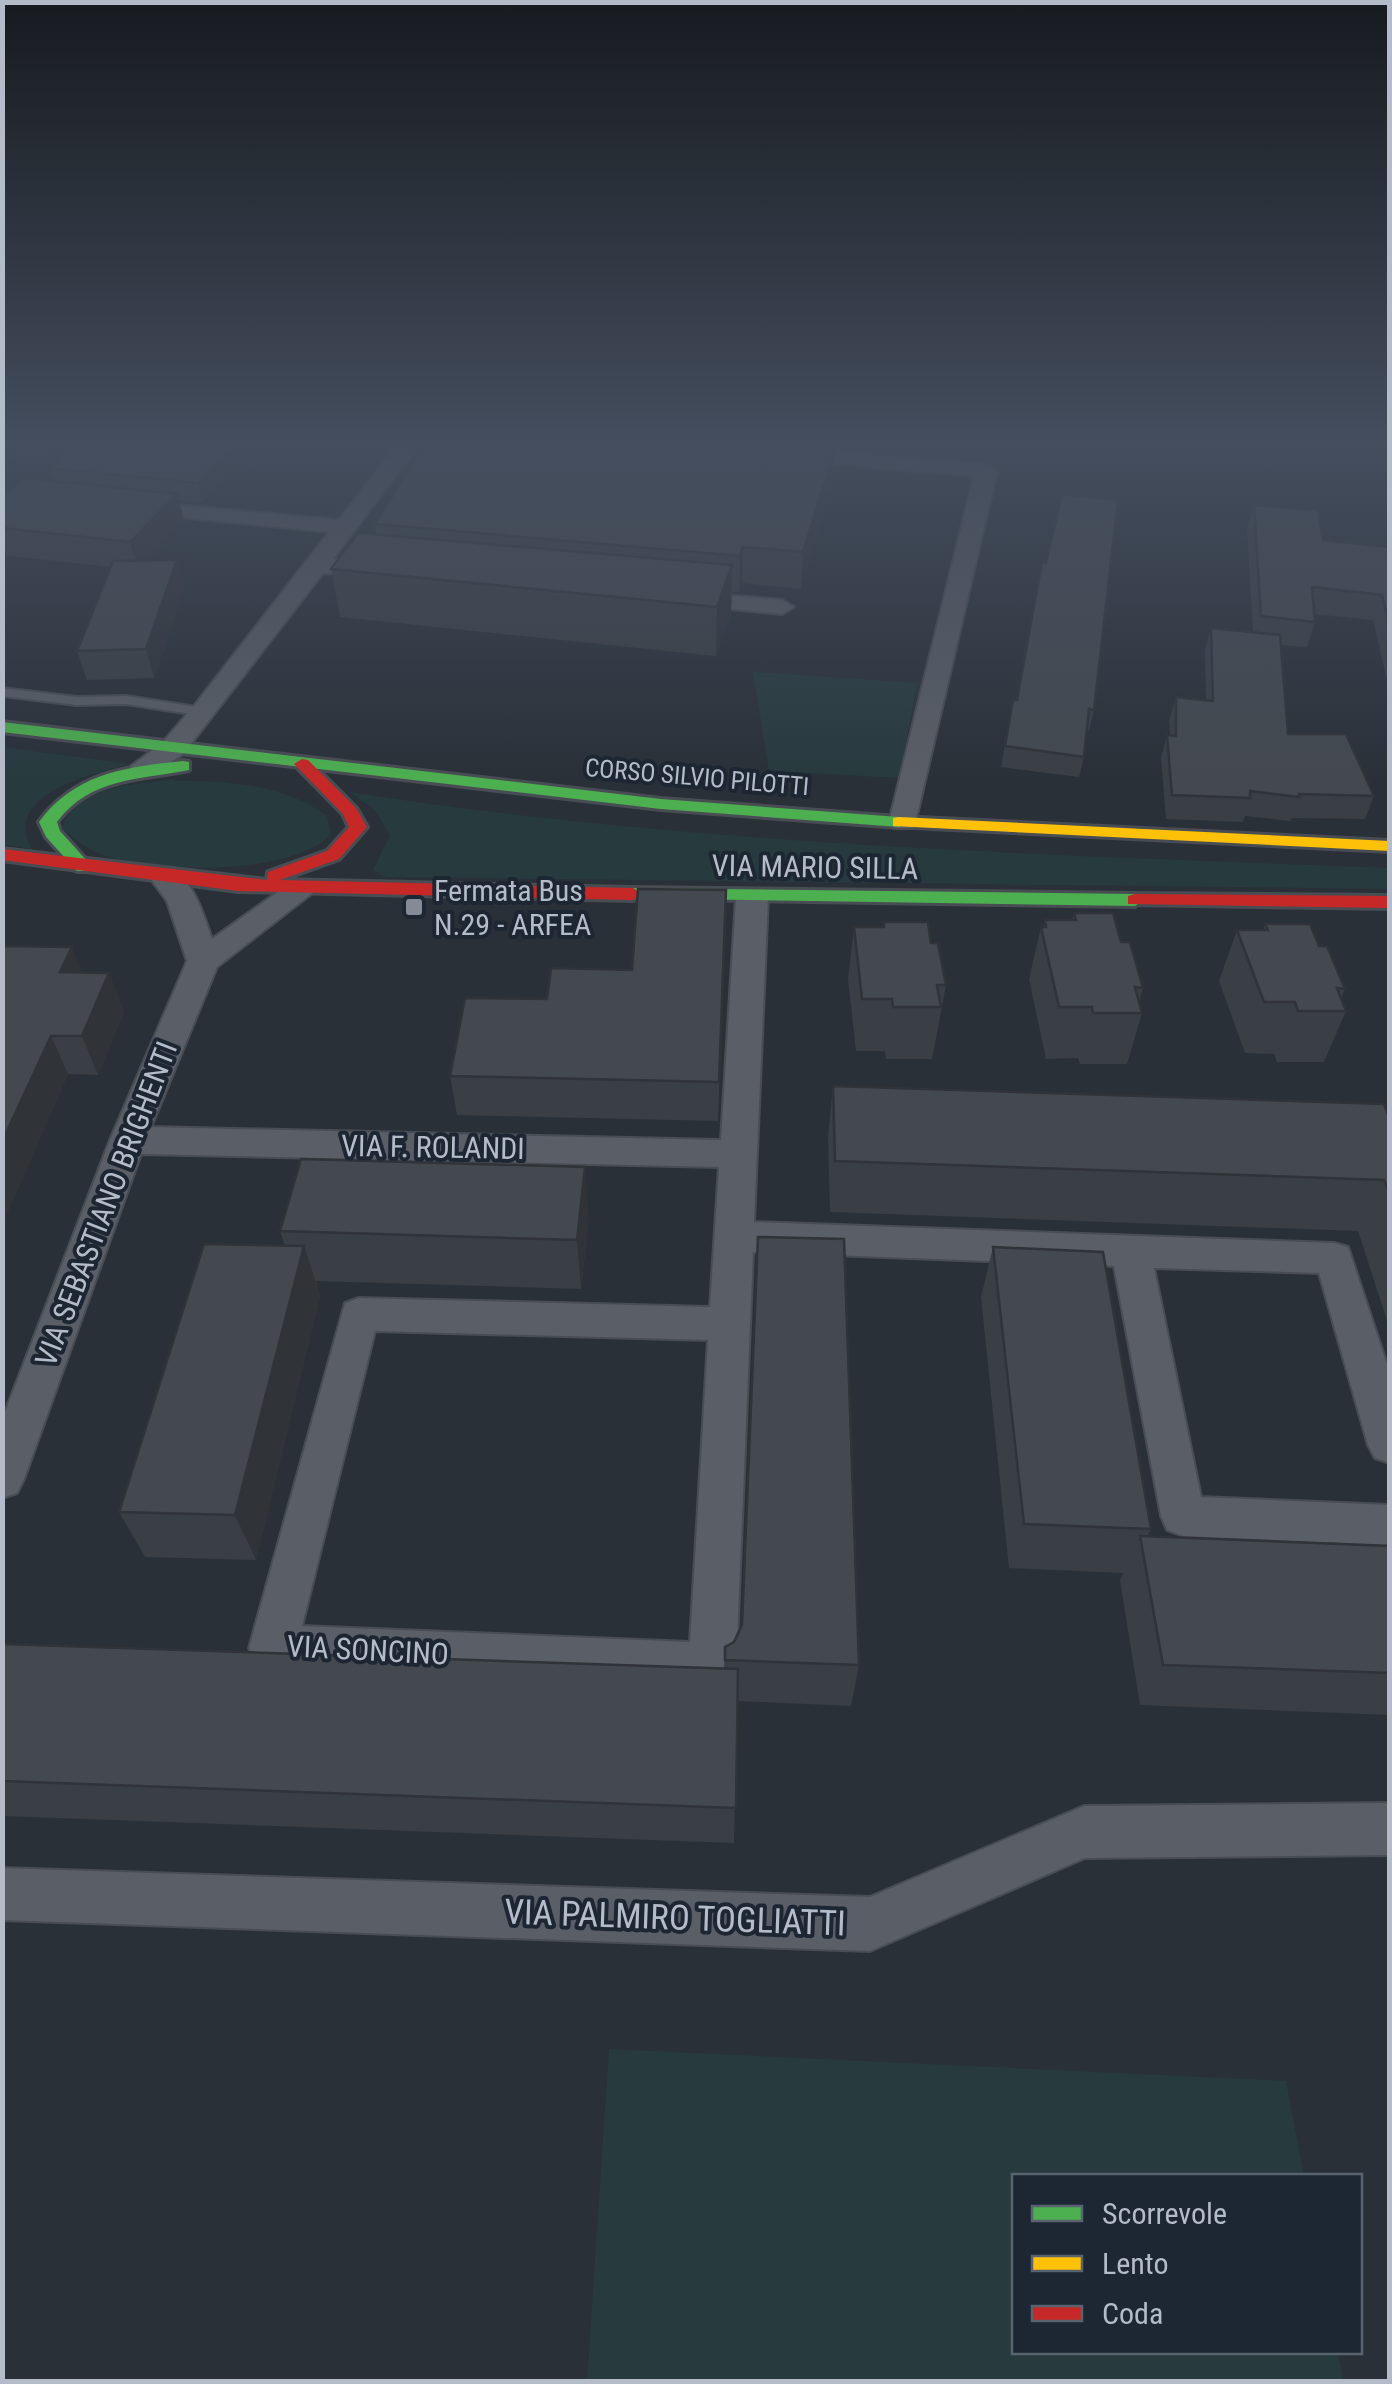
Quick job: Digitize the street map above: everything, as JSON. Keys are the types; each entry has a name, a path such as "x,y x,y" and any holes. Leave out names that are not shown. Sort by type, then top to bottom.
{"street":[{"path":"135,772 173,748 322,557"},
{"path":"904,822 966,557"},
{"path":"316,565 414,574"},
{"path":"646,594 782,607"},
{"name":"CORSO SILVIO PILOTTI","path":"2,727 661,804 904,822 1390,846"},
{"path":"83,867 52,833 48,822 55,806 88,783 135,772 254,758"},
{"path":"238,886 313,864 341,852 354,840 358,828 350,812 302,764"},
{"name":"VIA MARIO SILLA","path":"2,854 238,886 752,897 1390,902"},
{"path":"165,878 182,899 203,961 304,888"},
{"name":"VIA SONCINO","path":"730,1324 359,1314 273,1648 712,1666 730,1324 738,1154 752,897"},
{"name":"VIA SEBASTIANO BRIGHENTI","path":"6,1461 128,1140 203,961"},
{"name":"VIA F. ROLANDI","path":"128,1140 738,1154"},
{"path":"734,1236 1334,1258 1390,1445"},
{"path":"1131,1252 1183,1516 1390,1526"},
{"name":"VIA PALMIRO TOGLIATTI","path":"2,1894 870,1924 1084,1832 1390,1830"}],"lane":[{"path":"2,692 77,701 126,700 204,712"}],"green space":[{"path":"753,672 917,683 899,778 769,771"},
{"path":"3,747 129,764 74,781 40,800 29,814 26,830 31,849 3,844"},
{"path":"171,780 252,786 291,796 327,816 331,834 313,848 286,858 185,868 122,861 100,854 62,828 69,814 93,795"},
{"path":"349,792 609,825 739,836 998,852 1389,868 1389,889 385,877 373,870 390,835 374,809"},
{"path":"609,2049 1286,2081 1304,2174 1012,2174 1012,2354 1338,2354 1343,2381 587,2381"}],"building":[{"path":"340,557 641,557 732,565 717,607 331,569"},
{"path":"1047,557 1111,557 1094,710 1089,709 1084,757 1005,746 1042,562 1046,563"},
{"path":"1257,557 1390,557 1390,627 1382,595 1312,587 1315,622 1261,616"},
{"path":"177,560 146,649 77,651 113,561"},
{"path":"1211,628 1280,635 1288,734 1346,734 1374,796 1299,797 1250,791 1250,798 1172,795 1167,735 1176,736 1176,697 1213,701"},
{"path":"638,889 726,890 719,1082 450,1076 465,998 547,999 551,968 632,970"},
{"path":"1074,913 1113,913 1121,942 1130,942 1143,988 1135,987 1142,1013 1093,1013 1092,1007 1059,1007 1041,927 1046,927 1045,920 1076,920"},
{"path":"884,922 928,922 931,943 938,943 946,985 937,985 941,1007 893,1007 892,999 862,999 854,927 884,927"},
{"path":"1265,924 1310,924 1319,946 1327,946 1345,989 1337,988 1346,1011 1298,1011 1295,1002 1264,1002 1237,930 1268,930"},
{"path":"2,946 72,947 60,972 109,973 82,1036 51,1036 2,1142"},
{"path":"833,1086 1384,1104 1390,1120 1390,1195 1384,1180 835,1161"},
{"path":"301,1159 585,1167 577,1240 280,1231"},
{"path":"758,1237 844,1239 859,1665 725,1660 725,1647 734,1642 742,1625"},
{"path":"204,1244 304,1246 235,1515 119,1512"},
{"path":"993,1247 1103,1252 1151,1529 1024,1524"},
{"path":"1140,1536 1390,1546 1390,1673 1163,1665"},
{"path":"3,1644 738,1669 736,1808 2,1781"}],"traffic: fast":[{"path":"2,727 661,804 899,822"},
{"path":"83,867 52,833 48,822 60,806 74,794 107,778 183,766"},
{"path":"633,894 1135,900"}],"traffic: slow":[{"path":"899,822 1390,846"}],"traffic: jam":[{"path":"274,876 333,855 358,827 350,812 302,764"},
{"path":"2,854 238,885 633,894"},
{"path":"1135,900 1390,902"}],"place":[{"name":"Fermata Bus N.29 - ARFEA","path":"414,907"}]}
